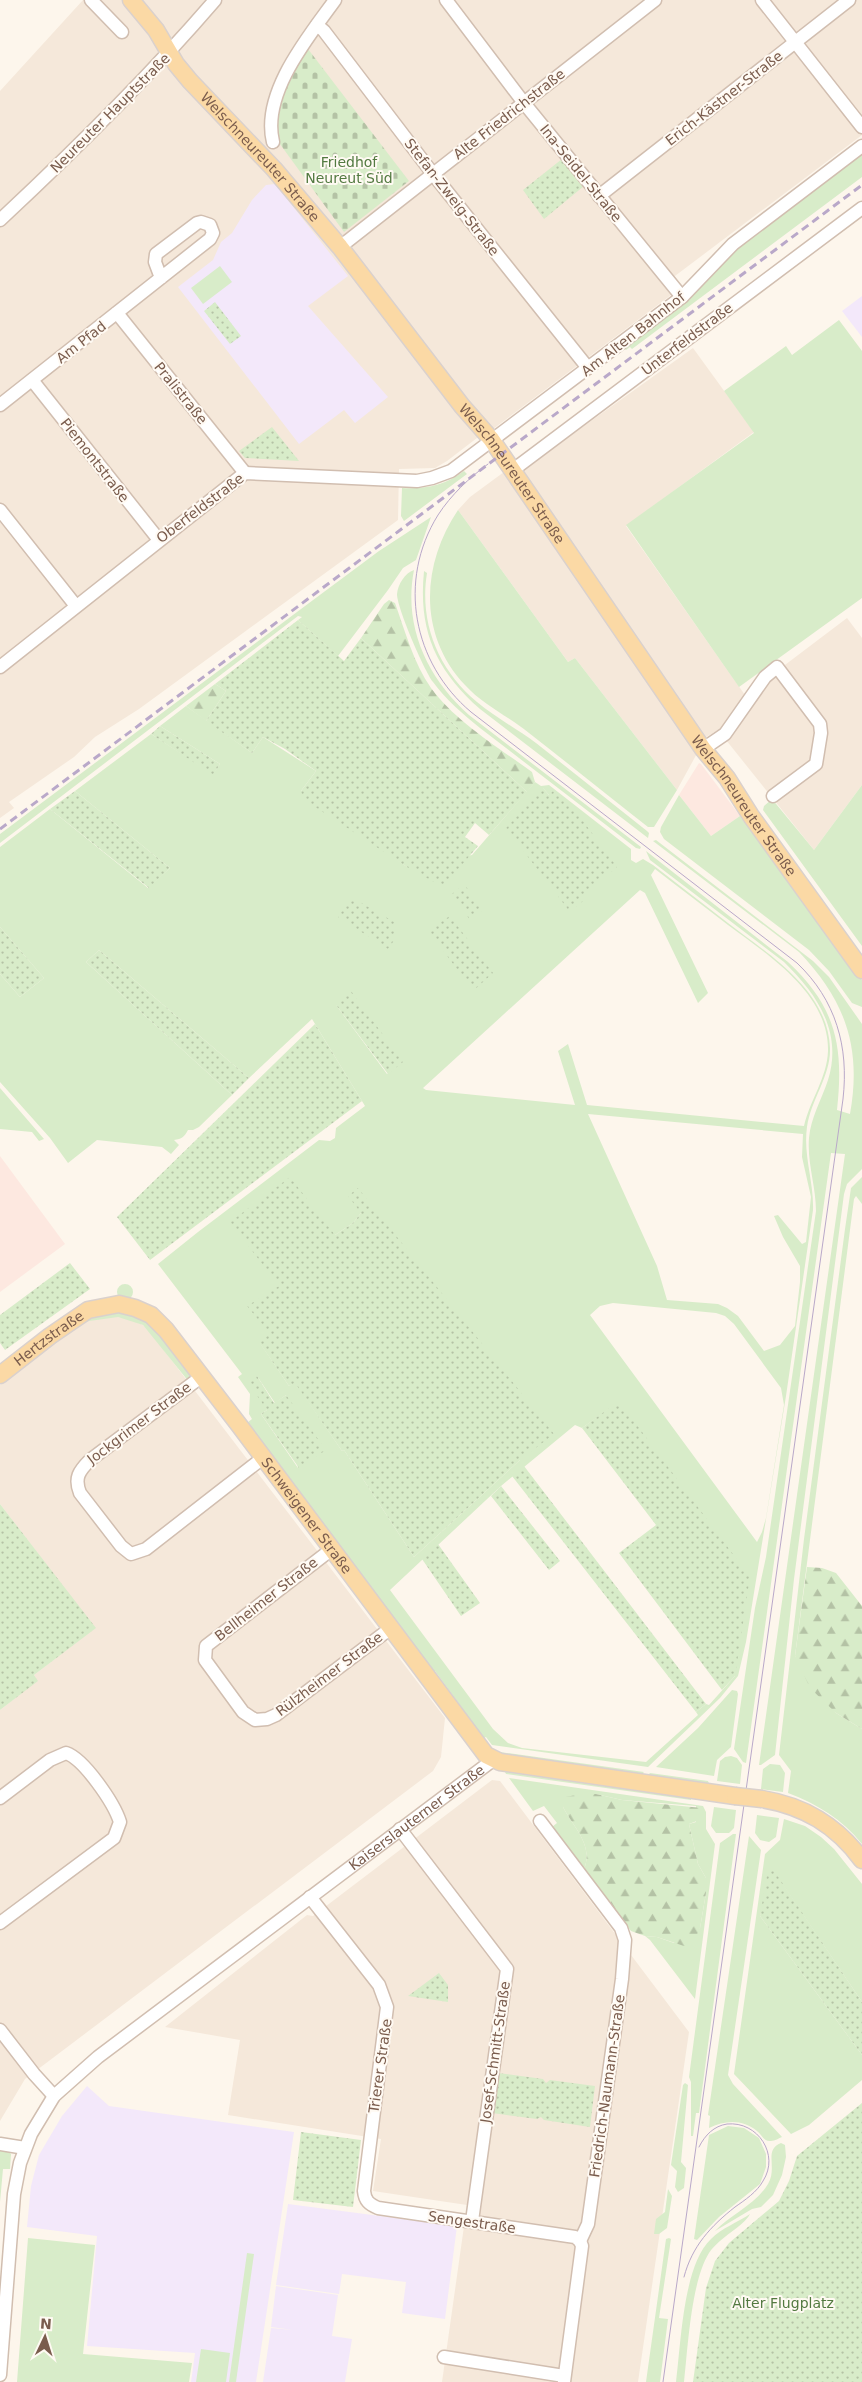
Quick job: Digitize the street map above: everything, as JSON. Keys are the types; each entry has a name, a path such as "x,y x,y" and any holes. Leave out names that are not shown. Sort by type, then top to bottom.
{"main road":[{"name":"Welschneureuter Straße","path":"131,0 156,30 190,81 274,169 340,247 438,376 491,439 703,749 727,778 756,824 862,970"},
{"name":"Schweigener Straße","path":"100,1306 128,1305 151,1315 166,1330 481,1749 493,1760"},
{"name":"Hertzstraße","path":"0,1375 72,1320 88,1310 100,1306"},
{"name":"Kaiserslauterner Straße","path":"493,1760 787,1804 810,1812 839,1834 862,1860"}],"street":[{"path":"91,0 122,32"},
{"name":"Neureuter Hauptstraße","path":"0,220 53,171 170,53 215,0"},
{"path":"273,142 273,112 278,93 295,57 335,0"},
{"name":"Ina-Seidel-Straße","path":"446,0 524,103 682,297"},
{"name":"Alte Friedrichstraße","path":"340,247 655,0"},
{"path":"762,0 862,127"},
{"name":"Erich-Kästner-Straße","path":"599,196 850,0"},
{"name":"Stefan-Zweig-Straße","path":"317,25 588,368"},
{"name":"Am Alten Bahnhof","path":"491,439 682,297 733,244 862,146"},
{"name":"Unterfeldstraße","path":"513,470 862,208"},
{"name":"Am Pfad","path":"0,405 117,313 161,278 210,239 213,233 210,225 201,222 197,223 156,254 156,262 161,278"},
{"name":"Pralistraße","path":"117,313 245,473"},
{"name":"Piemontstraße","path":"32,380 159,540"},
{"name":"Oberfeldstraße","path":"0,667 245,473 417,481 432,478 451,470 491,439"},
{"path":"0,510 76,606"},
{"path":"703,749 725,734 765,677 777,667 820,724 821,733 816,764 773,796"},
{"name":"Jockgrimer Straße","path":"201,1377 90,1460 79,1472 77,1484 80,1493 121,1546 131,1554 146,1549 264,1458"},
{"name":"Bellheimer Straße","path":"267,1719 255,1720 243,1712 205,1660 204,1652 206,1646 332,1549"},
{"name":"Rülzheimer Straße","path":"267,1719 390,1628"},
{"path":"0,1798 50,1760 66,1753 80,1762 116,1811 120,1822 114,1838 0,1923"},
{"name":"Kaiserslauterner Straße","path":"0,2375 14,2194 25,2148 34,2128 54,2096 98,2057 493,1760"},
{"name":"Friedrich-Naumann-Straße","path":"444,2357 564,2379 582,2250 580,2241 587,2230 590,2215 622,1978 625,1940 621,1928 540,1821"},
{"name":"Josef-Schmitt-Straße","path":"400,1829 507,1969 472,2222"},
{"name":"Trierer Straße","path":"310,1896 379,1985 387,2008 365,2182 365,2200"},
{"path":"0,2030 34,2074 54,2096"},
{"path":"0,2144 25,2148"},
{"name":"Sengestraße","path":"365,2200 370,2205 378,2208 575,2237 580,2241"}],"shaded area":[{"path":"83,0 862,0 862,135 663,285 671,295 493,429 490,428 435,468 399,469 398,520 139,709 95,737 74,757 9,802 14,808 0,818 0,91"},
{"path":"275,184 348,276 308,306 388,397 355,423 344,410 299,444 178,287 213,260 221,242 232,233 252,200 266,185"},
{"path":"862,296 862,337 842,311"},
{"path":"693,348 754,432 626,526 752,705 773,674 847,618 862,638 862,785 814,850 718,730 706,737 677,790 575,658 568,662 458,510 470,497 504,472 510,479"},
{"path":"699,763 740,816 711,836 679,795"},
{"path":"0,1156 65,1244 0,1292"},
{"path":"106,1317 129,1319 143,1325 153,1336 445,1718 441,1757 433,1771 25,2079 0,2121 0,1710 37,1681 34,1675 95,1628 0,1504 0,1385 82,1322"},
{"path":"492,1780 500,1781 689,2032 638,2382 442,2382 467,2205 373,2191 381,2139 228,2115 240,2040 165,2027 307,1915 313,1916"},
{"path":"87,2086 109,2106 294,2132 256,2382 191,2382 195,2353 87,2346 97,2236 27,2227 31,2186 39,2155 62,2116"},
{"path":"288,2204 457,2226 445,2319 402,2313 406,2282 342,2274 339,2294 276,2285"},
{"path":"276,2286 338,2295 332,2336 352,2339 345,2382 263,2382 271,2328 293,2330 271,2327"}],"green space":[{"name":"Friedhof Neureut Süd","path":"308,49 409,181 344,232 277,140 277,116 284,92"},
{"path":"862,153 862,177 632,349 630,347 626,350 623,348 734,248"},
{"path":"562,159 584,186 544,219 523,190"},
{"path":"220,266 232,282 203,304 191,288"},
{"path":"215,302 241,336 230,344 204,311"},
{"path":"839,320 862,351 862,598 739,687 626,525 754,433 724,391 786,346 792,355"},
{"path":"272,427 299,461 245,458 239,451"},
{"path":"464,471 467,474 404,521 401,516 402,488 434,486"},
{"path":"458,510 568,662 575,658 677,790 654,827 648,827 529,733 480,699 465,685 450,665 439,644 432,622 430,599 432,576 437,554 446,531"},
{"path":"431,517 416,560 403,568 338,656 298,620 302,617 298,616 0,843 0,834 379,551"},
{"path":"414,570 411,591 415,631 430,668 441,685 469,715 641,847 640,849 636,848 480,728 438,689 418,653 398,601 397,594 400,583 405,576"},
{"path":"424,571 427,573 426,609 434,644 442,660 463,689 477,702 536,743 647,831 649,833 648,838 480,709 452,679 441,664 427,631 423,593"},
{"path":"389,600 395,603 415,658 431,688 452,712 465,723 532,772 535,782 527,792 361,638 384,604"},
{"path":"298,620 344,661 361,638 527,792 489,835 475,823 465,837 478,846 443,887 407,867 303,799 301,791 316,771 285,749 263,737 252,753 206,721 226,691 215,684"},
{"path":"215,684 226,691 206,721 186,706"},
{"path":"186,706 252,753 263,737 316,771 301,791 407,867 472,855 535,782 541,786 549,785 631,849 631,860 636,863 643,859 653,865 761,947 793,975 819,1008 827,1027 830,1048 827,1068 812,1107 807,1127 806,1148 813,1210 786,1396 746,1642 738,1676 720,1698 648,1767 492,1745 486,1737 484,1738 435,1671 432,1673 247,1423 252,1419 249,1414 250,1394 238,1377 242,1374 158,1264 319,1140 330,1141 335,1138 336,1128 365,1106 312,1019 249,1078 99,950 86,962 232,1095 199,1127 188,1130 182,1137 174,1140 179,1145 171,1154 162,1147 97,1140 68,1163 50,1138 0,1082 0,974 20,997 44,978 0,927 0,847 50,809 148,888 170,868 75,791 151,734 213,774 220,764 160,726","holes":["543,788 549,795 581,898","655,869 761,949 793,978 818,1011 826,1030 827,1061 822,1080 804,1126 587,1105 568,1044 558,1051 575,1105 426,1090 423,1088 640,890 645,893 698,1003 708,993 651,875","336,1005 402,1062 387,1074","588,1114 803,1134 802,1157 811,1197 806,1242 802,1244 778,1215 774,1216 783,1237 800,1266 795,1326 780,1345 764,1351 738,1316 718,1304 667,1300 657,1266","361,1213 520,1460 414,1557 344,1450 342,1451 295,1382 289,1386 260,1343 270,1335 279,1286 335,1235 353,1223","613,1303 716,1313 725,1316 734,1324 781,1388 784,1405 766,1518 757,1542 590,1315 600,1306","257,1376 275,1403 286,1395 298,1468 261,1414 267,1410","619,1402 735,1676 709,1705 706,1704 696,1712 698,1715 646,1762 522,1748 508,1743 493,1729 390,1590 501,1486 575,1425 582,1428"]},
{"path":"160,726 220,764 213,775 151,734"},
{"path":"862,785 862,946 763,810 764,806 772,799 814,850"},
{"path":"543,788 549,795 553,791 572,806 617,867 581,898 583,901 570,912 506,828"},
{"path":"75,791 170,868 149,888 50,809"},
{"path":"679,795 711,836 740,816 744,822 747,821 862,980 862,1007 852,1003 829,971 809,950 664,839 660,832 661,827"},
{"path":"656,840 813,961 829,977 862,1024 862,1169 847,1184 844,1194 794,1579 775,1755 761,1765 759,1765 845,1154 831,1153 746,1763 743,1762 734,1749 755,1608 766,1557 816,1211 809,1156 810,1130 828,1080 832,1062 832,1046 824,1015 807,987 796,974 784,962 650,860 646,851 788,962 817,995 833,1029 837,1047 839,1087 837,1110 850,1114 854,1067 846,1026 839,1007 815,970 799,952 653,841"},
{"path":"464,884 483,910 470,920 452,894"},
{"path":"351,897 396,923 395,939 388,949 338,917"},
{"path":"450,916 493,973 473,991 428,930"},
{"path":"0,927 44,978 20,997 0,974"},
{"path":"99,950 249,1078 232,1095 86,962"},
{"path":"351,991 403,1062 388,1074 336,1005"},
{"path":"315,1024 362,1101 150,1260 117,1217"},
{"path":"0,1088 44,1139 39,1141 32,1132 0,1129"},
{"path":"290,1177 335,1235 353,1223 361,1213 348,1196 358,1188 554,1434 520,1460 414,1557 344,1450 342,1451 295,1383 289,1386 259,1342 270,1334 247,1306 279,1286 230,1222"},
{"path":"862,1177 862,1204 856,1196 854,1199 795,1656 836,1713 862,1729 862,1844 846,1827 828,1813 788,1793 791,1771 779,1755 804,1539 845,1229 851,1188"},
{"path":"70,1263 90,1289 5,1350 0,1343 0,1315"},
{"path":"125,1284 131,1286 133,1292 131,1298 125,1300 119,1298 117,1292 119,1286"},
{"path":"105,1310 147,1317 191,1370 189,1382 143,1325 118,1317 82,1322"},
{"path":"257,1376 274,1403 286,1395 326,1450 299,1468 261,1414 267,1410 247,1381"},
{"path":"619,1401 750,1577 735,1676 722,1690 619,1553 656,1525 582,1428"},
{"path":"524,1466 706,1704 696,1712 512,1476"},
{"path":"501,1486 560,1561 549,1570 491,1496"},
{"path":"0,1504 96,1628 34,1675 38,1681 0,1710"},
{"path":"438,1544 480,1603 461,1616 422,1559"},
{"path":"807,1567 822,1568 836,1573 862,1606 862,1729 836,1713 810,1688 795,1656"},
{"path":"732,1690 737,1691 738,1694 731,1747 717,1760 714,1776 656,1767 698,1728"},
{"path":"500,1752 644,1772 640,1776 500,1756"},
{"path":"725,1757 737,1758 742,1765 740,1784 717,1781 720,1761"},
{"path":"770,1764 780,1765 785,1773 783,1792 761,1789 763,1769"},
{"path":"503,1768 664,1791 691,1798 691,1800 506,1774"},
{"path":"650,1773 708,1781 710,1786 646,1777"},
{"path":"509,1778 703,1806 706,1812 706,1829 715,1844 695,1999 645,1936 657,1937 674,1943 700,1928 706,1893 706,1878 698,1864 689,1824 696,1822 696,1806 622,1800 596,1794 563,1807 584,1844 586,1860 584,1869 552,1827 557,1823 544,1806 533,1811"},
{"path":"596,1794 622,1800 702,1808 702,1819 689,1824 698,1864 706,1878 706,1893 700,1928 692,1946 684,1946 631,1931 584,1869 586,1852 584,1844 563,1807 565,1797"},
{"path":"714,1807 736,1810 734,1828 729,1833 716,1833 711,1826"},
{"path":"757,1815 779,1818 776,1837 769,1842 760,1840 755,1833"},
{"path":"784,1819 805,1826 821,1837 834,1849 862,1884 862,2002 773,1870 760,1916 862,2055 862,2080 809,2125 791,2134 734,2074 765,1854 780,1840"},
{"path":"736,1834 699,2113 696,2113 693,2136 691,2136 691,2082 689,2077 720,1843"},
{"path":"749,1836 761,1850 728,2075 733,2084 782,2137 771,2141 765,2139 746,2124 728,2122 709,2128 710,2116 708,2115"},
{"path":"773,1869 862,2002 862,2055 760,1916 767,1875"},
{"path":"439,1973 448,1985 448,2002 408,1996"},
{"path":"498,2073 543,2079 546,2083 550,2080 595,2086 590,2127 544,2120 541,2117 537,2119 492,2113"},
{"path":"685,2083 688,2085 681,2162 686,2168 684,2188 678,2192 675,2187 677,2171 671,2165 683,2085"},
{"name":"Alter Flugplatz","path":"862,2103 862,2382 693,2382 706,2288 715,2261 729,2243 779,2201 789,2181 797,2156"},
{"path":"728,2126 744,2128 759,2138 766,2154 766,2167 760,2184 719,2217 697,2240 694,2239 709,2135"},
{"path":"301,2132 361,2140 353,2207 293,2200"},
{"path":"781,2143 785,2145 786,2157 782,2175 773,2195 761,2207 752,2209 715,2231 757,2198 763,2191 771,2178 773,2150"},
{"path":"0,2149 7,2150 11,2154 10,2169 3,2169 0,2202"},
{"path":"668,2189 672,2196 667,2228 659,2234 654,2234 656,2219 665,2212"},
{"path":"750,2214 743,2223 714,2247 703,2265 691,2315 684,2382 676,2382 685,2306 694,2267 702,2251 715,2235"},
{"path":"28,2238 95,2245 83,2354 192,2363 189,2382 17,2382"},
{"path":"666,2239 671,2239 659,2318 668,2319 660,2382 646,2382"},
{"path":"247,2253 254,2254 236,2382 229,2382"},
{"path":"201,2349 230,2353 226,2382 196,2382"}],"tram line":[{"path":"488,464 461,487 438,515 425,540 418,567 415,593 417,620 424,646 436,670 451,692 471,712 797,963 810,977 830,1009 837,1025 844,1061 843,1099 663,2382"},
{"path":"684,2277 697,2246 710,2229 758,2189 768,2171 769,2161 763,2142 748,2128 738,2125 722,2125 707,2135 699,2147"}],"railway":[{"path":"0,829 862,185"}]}
